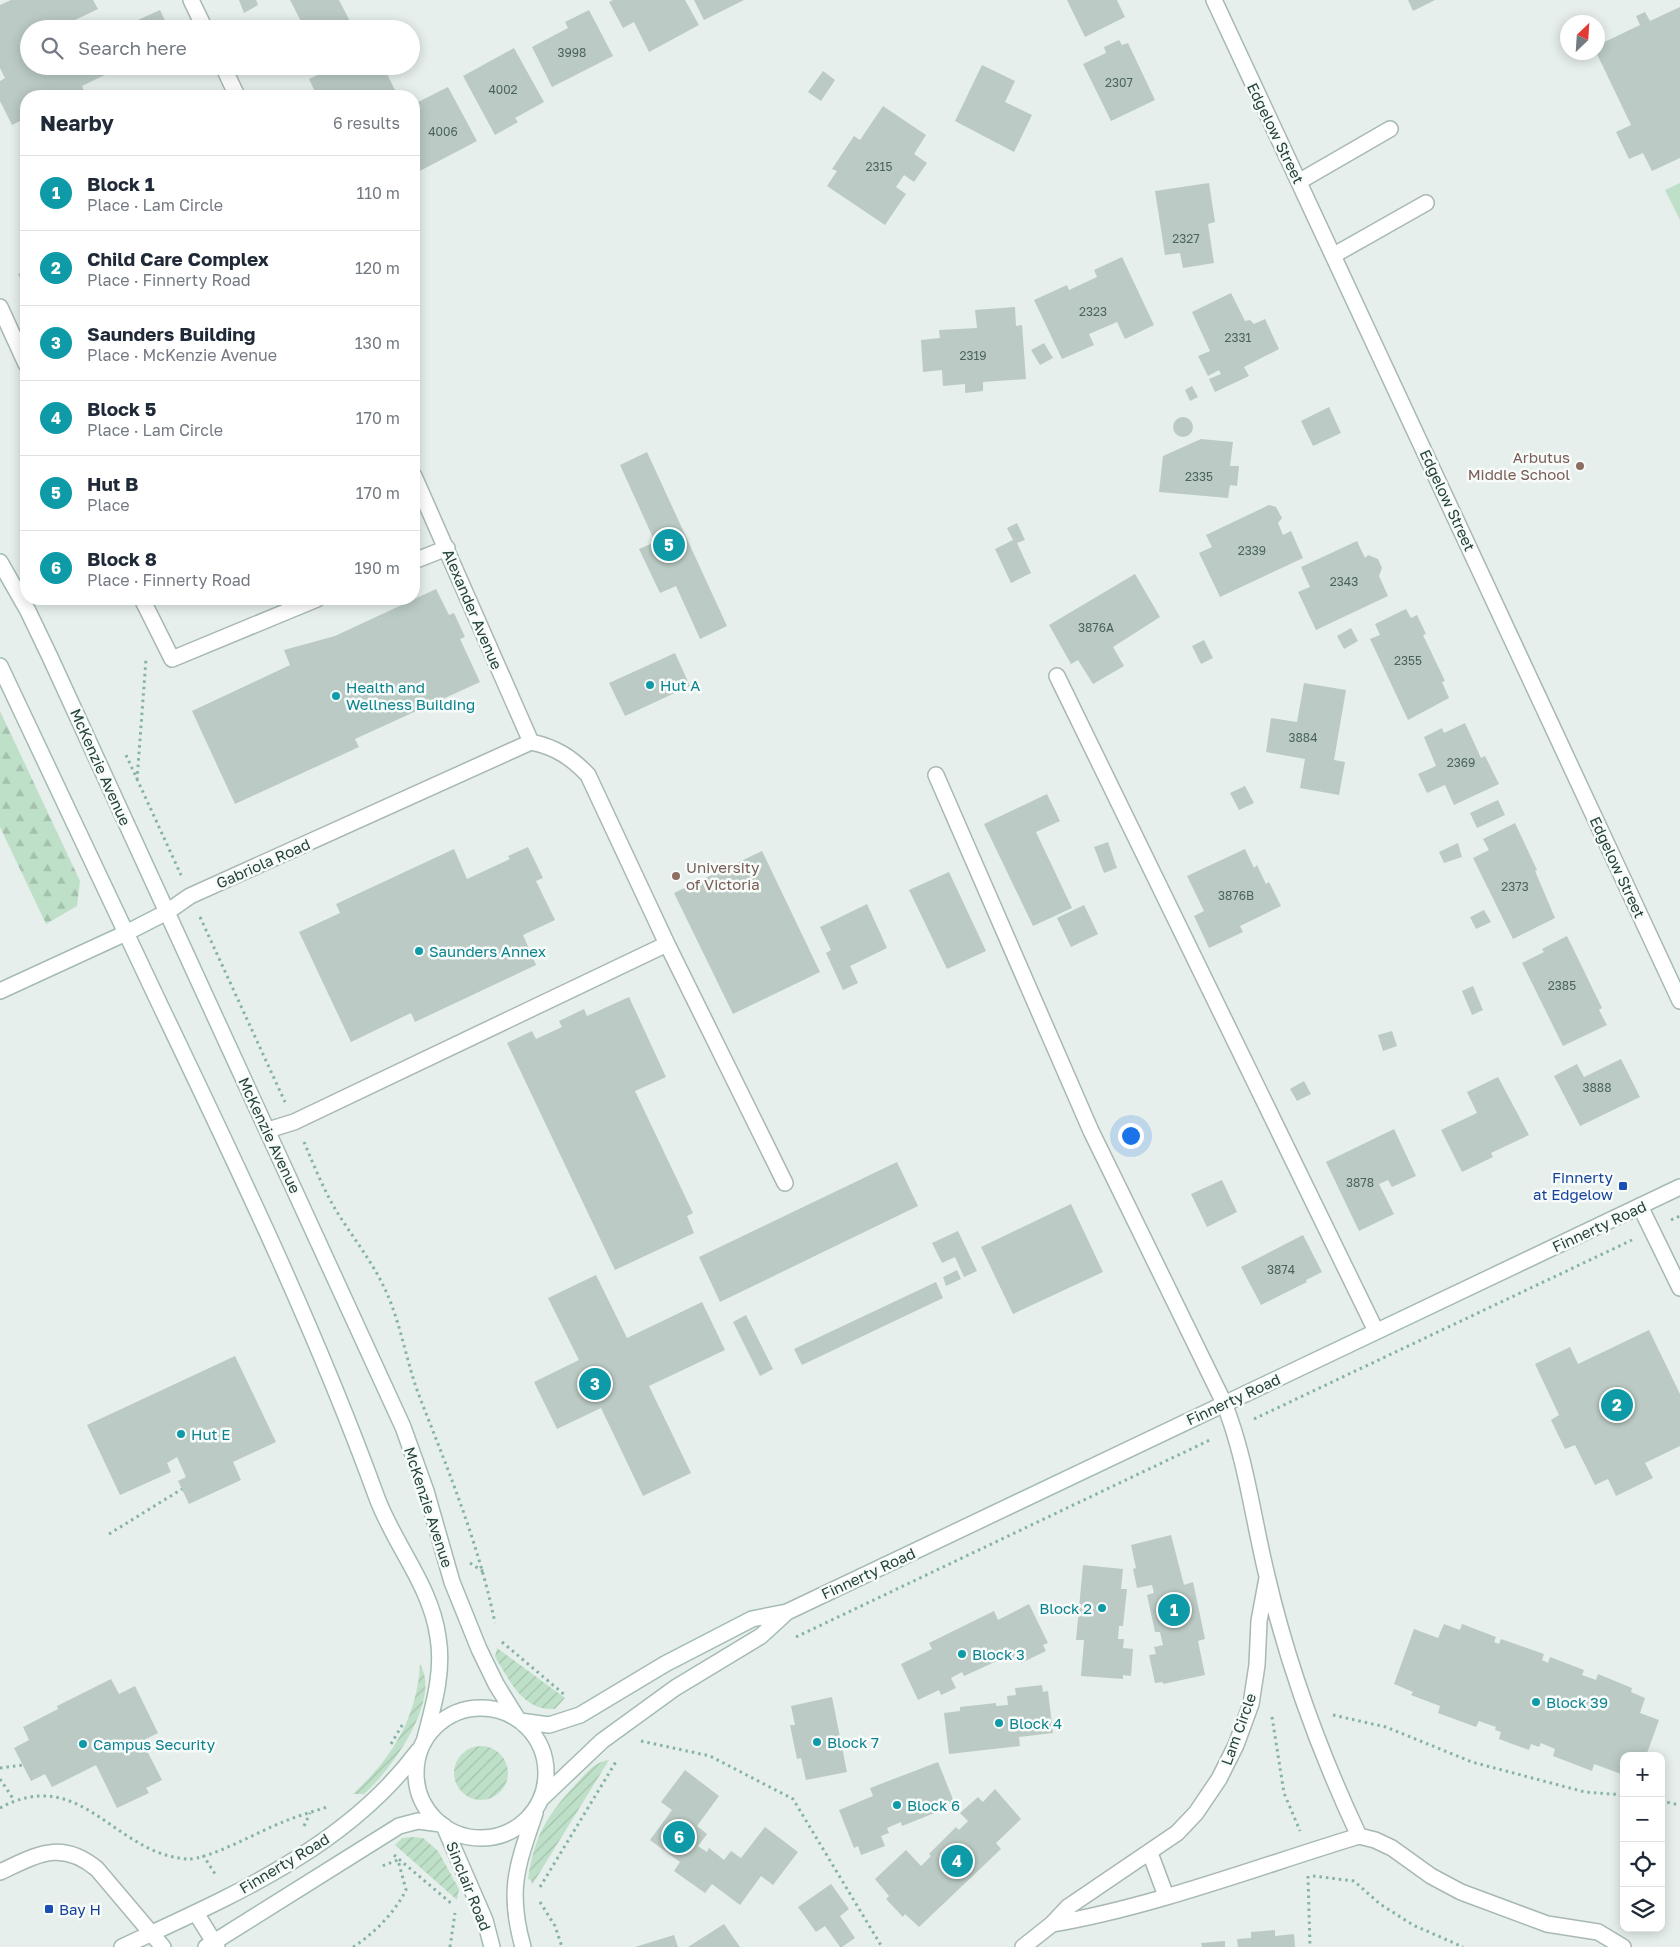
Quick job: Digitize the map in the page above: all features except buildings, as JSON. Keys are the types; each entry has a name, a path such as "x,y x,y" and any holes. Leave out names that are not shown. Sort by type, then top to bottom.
{"street":[{"path":"191,0 201,20"},
{"name":"Edgelow Street","path":"1214,0 1300,181 1680,1001"},
{"path":"227,75 234,90"},
{"path":"1300,181 1390,129"},
{"path":"1334,255 1426,203"},
{"path":"0,306 20,351"},
{"name":"Alexander Avenue","path":"420,489 530,742"},
{"path":"420,559 447,548"},
{"name":"McKenzie Avenue","path":"0,562 20,599"},
{"name":"McKenzie Avenue","path":"23,605 43,642 403,1427 426,1491 452,1582 478,1649 518,1720"},
{"path":"145,605 172,659 302,605"},
{"path":"0,666 238,1169 337,1392 379,1503 429,1603 438,1637 440,1657 438,1684 423,1744 416,1762 417,1788 424,1804 443,1825 469,1837 496,1836 520,1825 538,1803"},
{"path":"1057,676 1376,1331"},
{"path":"530,742 561,751 588,774 667,944 785,1183"},
{"name":"Gabriola Road","path":"0,991 126,933 167,912 190,896 530,742"},
{"name":"Lam Circle","path":"936,775 1091,1131 1224,1403 1234,1428 1267,1578 1306,1710 1334,1783 1359,1836 1166,1896 1075,1920 1052,1924"},
{"path":"268,1130 294,1122 667,944"},
{"name":"Finnerty Road","path":"518,1720 549,1724 580,1715 664,1664 752,1619 787,1612 1680,1187"},
{"path":"1640,1206 1680,1288"},
{"name":"Lam Circle","path":"1023,1947 1052,1924 1068,1907 1177,1833 1196,1813 1219,1779 1236,1745 1251,1704 1257,1664 1259,1621 1267,1578"},
{"name":"Finnerty Road","path":"538,1803 602,1742 675,1688 761,1636 787,1612"},
{"path":"423,1744 441,1721 465,1710 492,1709 518,1720 532,1734 544,1758 546,1775 518,1862 514,1891 523,1947"},
{"name":"Finnerty Road","path":"122,1947 196,1913 285,1865 322,1842 360,1814 393,1782 423,1744"},
{"name":"Finnerty Road","path":"213,1945 380,1836 408,1823 430,1821 443,1825"},
{"name":"Sinclair Road","path":"443,1825 477,1899 492,1947"},
{"path":"1359,1836 1375,1840 1392,1848 1430,1876 1461,1892 1547,1924 1598,1932 1623,1947"},
{"path":"0,1872 42,1853 57,1851 85,1860 97,1869 163,1947"},
{"path":"1150,1853 1166,1896"},
{"path":"196,1913 213,1945"}],"path":[{"path":"137,780 146,656"},
{"path":"126,755 334,1207 372,1264 385,1288 396,1317 406,1357 452,1477 484,1573 499,1639 562,1691 580,1715"},
{"path":"791,1640 1680,1216"},
{"path":"109,1534 182,1489"},
{"path":"478,1649 499,1639"},
{"path":"1251,1704 1270,1706 1284,1793 1308,1852 1310,1947"},
{"path":"1306,1710 1386,1727 1472,1762 1585,1792 1620,1795"},
{"path":"390,1746 405,1720"},
{"path":"633,1739 710,1756 793,1799 882,1947"},
{"path":"562,1947 555,1926 541,1906 537,1891 617,1761 602,1742"},
{"path":"0,1768 23,1765"},
{"path":"0,1779 14,1800"},
{"path":"0,1808 14,1800 29,1796 49,1795 57,1797 80,1804 140,1844 164,1856 190,1859 203,1856 283,1822 333,1805 342,1797 360,1814"},
{"path":"1665,1802 1680,1805"},
{"path":"380,1836 398,1860 456,1907 450,1947"},
{"path":"353,1947 368,1938 401,1900 406,1890 398,1860"},
{"path":"1308,1875 1354,1881 1380,1904 1413,1925 1463,1947"},
{"path":"514,1891 537,1891"}],"green space":[{"path":"1680,183 1680,220 1665,190"},
{"path":"0,711 80,881 77,906 46,924 0,827"},
{"path":"497,1648 565,1698 555,1709 534,1705 526,1700 512,1685 495,1657"},
{"path":"420,1664 425,1679 424,1696 419,1715 410,1734 387,1769 375,1783 364,1794 353,1794 380,1766 400,1736 414,1702"},
{"path":"481,1746 491,1748 500,1754 506,1763 508,1773 506,1783 500,1792 491,1798 481,1800 471,1798 462,1792 456,1783 454,1773 456,1763 462,1754 471,1748"},
{"path":"609,1760 532,1885 531,1880 528,1879 534,1850 550,1815 589,1771 596,1765"},
{"path":"402,1838 423,1838 438,1851 459,1889 457,1900 395,1845"}],"place":[{"name":"Arbutus Middle School","path":"1580,466"},
{"name":"Hut B","path":"669,545"},
{"name":"Hut A","path":"650,685"},
{"name":"Health and Wellness Building","path":"336,696"},
{"name":"University of Victoria","path":"676,876"},
{"name":"Saunders Annex","path":"419,951"},
{"name":"Finnerty at Edgelow","path":"1623,1186"},
{"name":"Saunders Building","path":"595,1384"},
{"name":"Child Care Complex","path":"1617,1405"},
{"name":"Hut E","path":"181,1434"},
{"name":"Block 2","path":"1102,1608"},
{"name":"Block 1","path":"1174,1610"},
{"name":"Block 3","path":"962,1654"},
{"name":"Block 39","path":"1536,1702"},
{"name":"Block 4","path":"999,1723"},
{"name":"Block 7","path":"817,1742"},
{"name":"Campus Security","path":"83,1744"},
{"name":"Block 6","path":"897,1805"},
{"name":"Block 8","path":"679,1837"},
{"name":"Block 5","path":"957,1861"},
{"name":"Bay H","path":"49,1909"}]}
